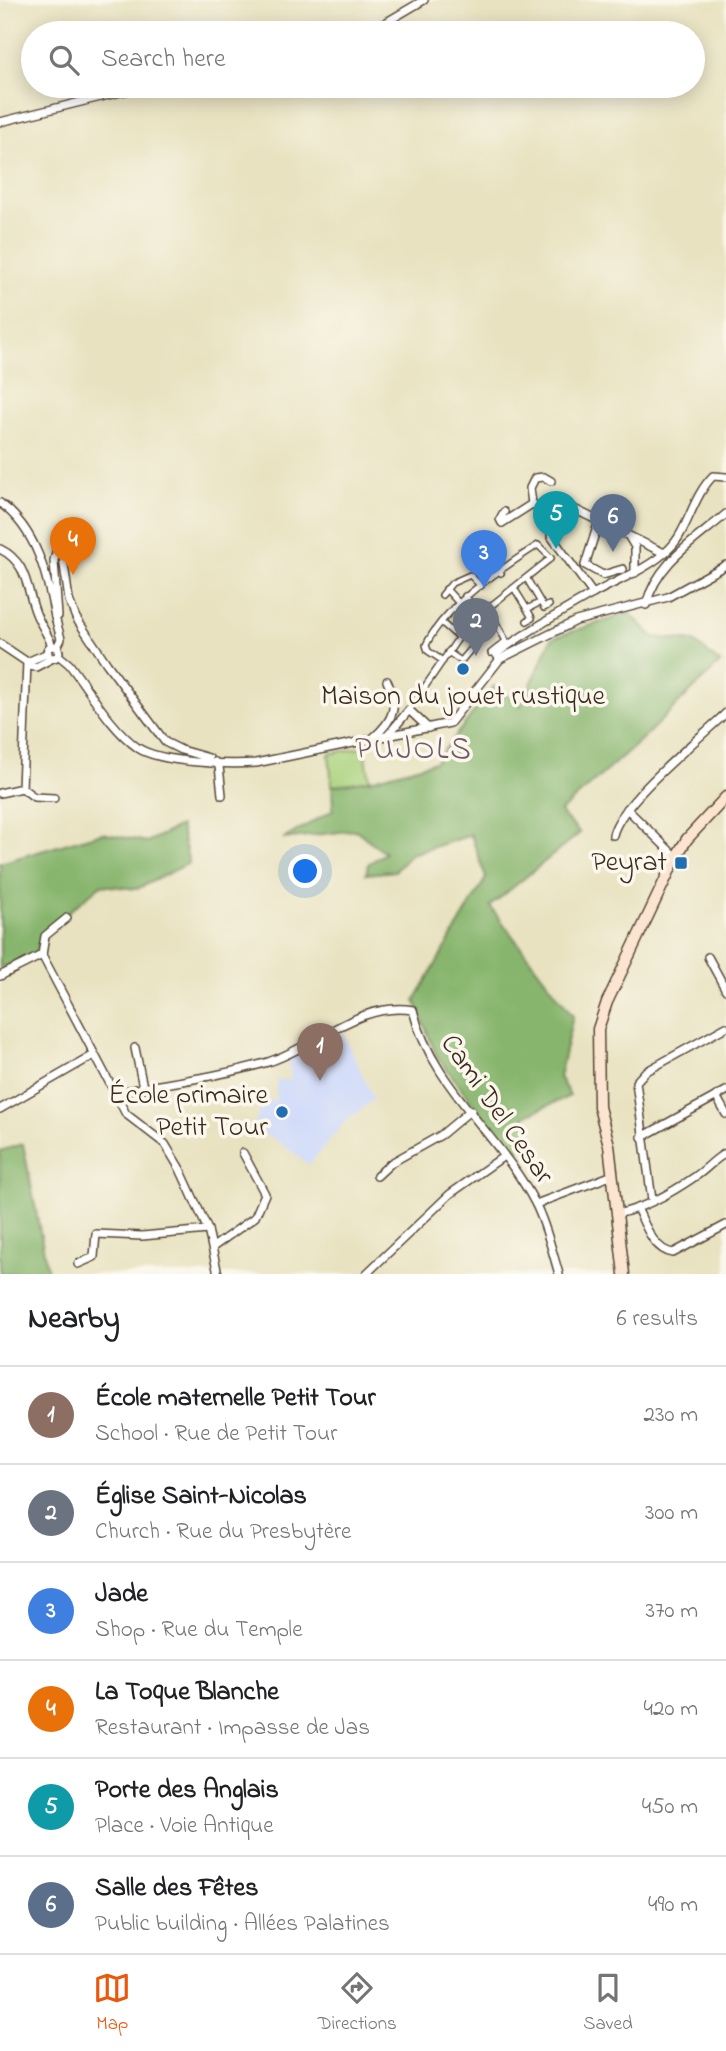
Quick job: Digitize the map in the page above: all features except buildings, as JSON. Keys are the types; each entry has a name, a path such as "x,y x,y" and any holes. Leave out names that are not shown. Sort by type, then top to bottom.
{"main road":[{"path":"624,1274 609,1145 599,1107 598,1029 607,1002 676,857 687,839 726,797"}],"street":[{"path":"388,21 424,0"},
{"path":"0,122 94,98"},
{"path":"495,653 593,594 635,573 671,548 702,487 713,476 726,477"},
{"path":"532,504 530,488 535,478 544,477 551,481"},
{"path":"0,503 18,521 39,551 61,639 54,652 28,664"},
{"path":"504,512 500,519 502,523 532,504"},
{"path":"532,504 544,509 556,523 551,536 593,594"},
{"path":"574,509 664,552"},
{"path":"646,605 656,583 675,556 726,514"},
{"path":"599,521 585,565 603,575 623,569"},
{"path":"629,537 635,547 635,573"},
{"path":"386,736 409,710 443,661 458,636 468,624 551,558 538,545 458,602 441,622 426,645 428,652 443,661"},
{"path":"55,617 58,616 54,561 58,548 63,557 69,600 76,618 165,742 219,766 222,795"},
{"path":"0,549 14,558 24,572 35,611 54,652 69,664 136,746 151,754 215,762 256,763 442,726 456,719 490,668 495,653 506,640 489,605"},
{"path":"491,561 501,573"},
{"path":"495,653 601,613 646,605 668,597 726,565"},
{"path":"458,602 444,592 470,575 480,588"},
{"path":"527,579 544,607 549,605"},
{"path":"514,589 532,618 527,621"},
{"path":"466,596 480,614"},
{"path":"527,610 537,604"},
{"path":"453,608 468,624"},
{"path":"441,622 458,636"},
{"path":"0,644 28,664"},
{"path":"448,652 461,661 470,650"},
{"path":"22,788 28,664"},
{"path":"373,739 394,714 395,701 387,681"},
{"path":"409,710 428,728"},
{"path":"613,835 616,822 627,808 726,713"},
{"path":"0,793 22,788 34,797 54,798"},
{"path":"627,808 676,857"},
{"path":"67,918 46,936 42,955 126,1114 165,1144 180,1168 208,1230 218,1274"},
{"path":"0,976 42,955"},
{"path":"708,957 726,990"},
{"name":"Cami Del Cesar","path":"143,1087 269,1061 336,1027 399,1007 413,1010 419,1036 433,1063 471,1110 536,1204 559,1274"},
{"path":"652,1200 635,1089 639,1076 726,1027"},
{"path":"115,1093 143,1087 135,1048"},
{"path":"0,1109 94,1055"},
{"path":"642,1136 726,1091"},
{"path":"716,1096 726,1114"},
{"path":"377,1176 391,1163 441,1135 471,1110"},
{"path":"214,1247 255,1217 265,1194 243,1153"},
{"path":"617,1214 637,1208 699,1175 710,1162 726,1153"},
{"path":"366,1274 450,1194 504,1156"},
{"path":"536,1204 613,1175"},
{"path":"637,1208 658,1247 666,1252 673,1253 726,1224"},
{"path":"78,1264 94,1257 96,1234 136,1236 208,1230"}],"shaded area":[{"path":"341,1030 374,1099 344,1123 309,1165 278,1141 253,1128 264,1100 276,1101 276,1080 291,1080 288,1058"}],"green space":[{"path":"629,613 654,637 693,641 720,663 643,738 560,812 580,833 490,906 573,1016 559,1077 570,1096 524,1116 535,1142 511,1153 436,1055 415,1000 486,878 471,835 411,854 395,871 366,874 368,864 385,853 356,830 283,839 333,810 332,786 370,780 435,762 494,686 521,706 552,638"},
{"path":"364,747 370,780 332,786 329,754"},
{"path":"180,826 189,863 137,889 101,885 44,932 34,956 0,968 0,863 102,833 147,842"},
{"path":"23,1144 48,1273 0,1274 0,1151"}],"place":[{"name":"Porte des Anglais","path":"556,549"},
{"name":"Salle des Fêtes","path":"613,552"},
{"name":"La Toque Blanche","path":"73,575"},
{"name":"Jade","path":"484,588"},
{"name":"Église Saint-Nicolas","path":"476,656"},
{"name":"Maison du jouet rustique","path":"463,669"},
{"name":"Peyrat","path":"681,863"},
{"name":"École maternelle Petit Tour","path":"320,1081"},
{"name":"École primaire Petit Tour","path":"282,1112"}],"district":[{"name":"PUJOLS","path":"414,750"}]}
